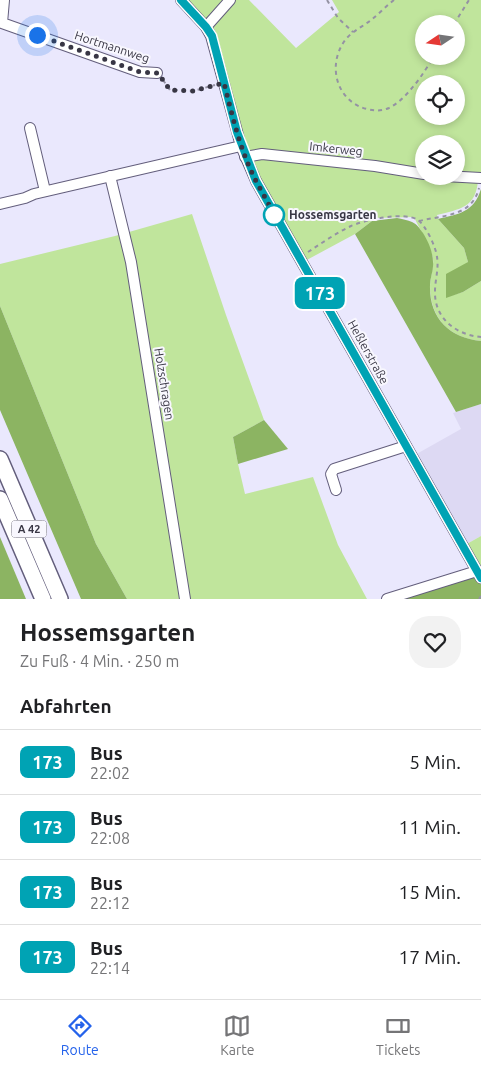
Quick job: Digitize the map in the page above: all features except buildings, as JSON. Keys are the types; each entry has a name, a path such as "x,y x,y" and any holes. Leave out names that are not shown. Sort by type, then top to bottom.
{"highway":[{"name":"A 42","path":"0,459 60,599"},
{"name":"A 42","path":"0,499 43,599"}],"street":[{"name":"Hortmannweg","path":"4,0 1,26 140,72 158,73"},
{"name":"Heßlerstraße","path":"181,0 206,27 216,49 241,146 256,181 479,574"},
{"path":"206,27 230,0"},
{"path":"30,128 45,191"},
{"path":"0,204 45,191 241,146"},
{"name":"Imkerweg","path":"245,157 262,154 368,165 415,173"},
{"name":"Holzschragen","path":"110,176 132,269 185,599"},
{"path":"465,177 481,178"},
{"path":"336,490 332,474 334,469 406,446"},
{"path":"387,599 479,574"}],"path":[{"path":"327,0 338,18 353,32"},
{"path":"394,0 342,43 336,59 335,72 339,86 349,101 361,107 376,111 389,108 402,100 429,65"},
{"path":"460,15 469,0"},
{"path":"158,73 170,90 193,91 224,83"},
{"path":"299,257 344,230 371,220 398,217 419,221 466,209 471,206 478,195 481,178"},
{"path":"419,221 436,252 438,263 435,293 438,311 454,328 464,334 481,337"}],"shaded area":[{"path":"481,404 481,536 465,545 413,456 461,429 453,413"}],"green space":[{"path":"182,0 249,0 296,48 339,12 332,0 481,0 481,176 465,175 465,135 415,135 415,171 246,156 217,49"},
{"path":"263,155 415,174 415,185 465,185 465,179 478,180 477,189 470,202 460,209 437,215 438,219 464,248 468,262 446,297 463,292 481,281 481,341 460,336 451,331 443,324 433,308 430,283 433,266 432,253 414,217 372,218 372,221 355,234 303,262 246,158"},
{"path":"481,189 481,281 463,292 446,298 446,274 468,262 464,248 438,219 465,211 474,203"},
{"path":"192,214 264,420 233,437 245,494 313,477 338,545 367,599 127,599 96,544 0,306 0,264 115,236"},
{"path":"397,218 415,224 423,233 430,247 433,265 430,282 431,297 437,316 443,324 459,336 481,341 481,404 456,412 355,234 372,221"},
{"path":"0,306 96,544 127,599 81,599 0,410"},
{"path":"264,420 288,449 238,464 233,437"},
{"path":"481,536 481,567 479,569 465,545"},
{"path":"0,537 26,599 0,599"},
{"path":"479,576 481,580 481,599 403,599"}],"bus line":[{"name":"173","path":"181,0 212,36 241,146 252,174 481,578"}],"place":[{"name":"Hossemsgarten","path":"274,215"}],"route":[{"path":"37,35 140,72 158,73 170,90 193,91 224,83 245,157 274,215"}]}
